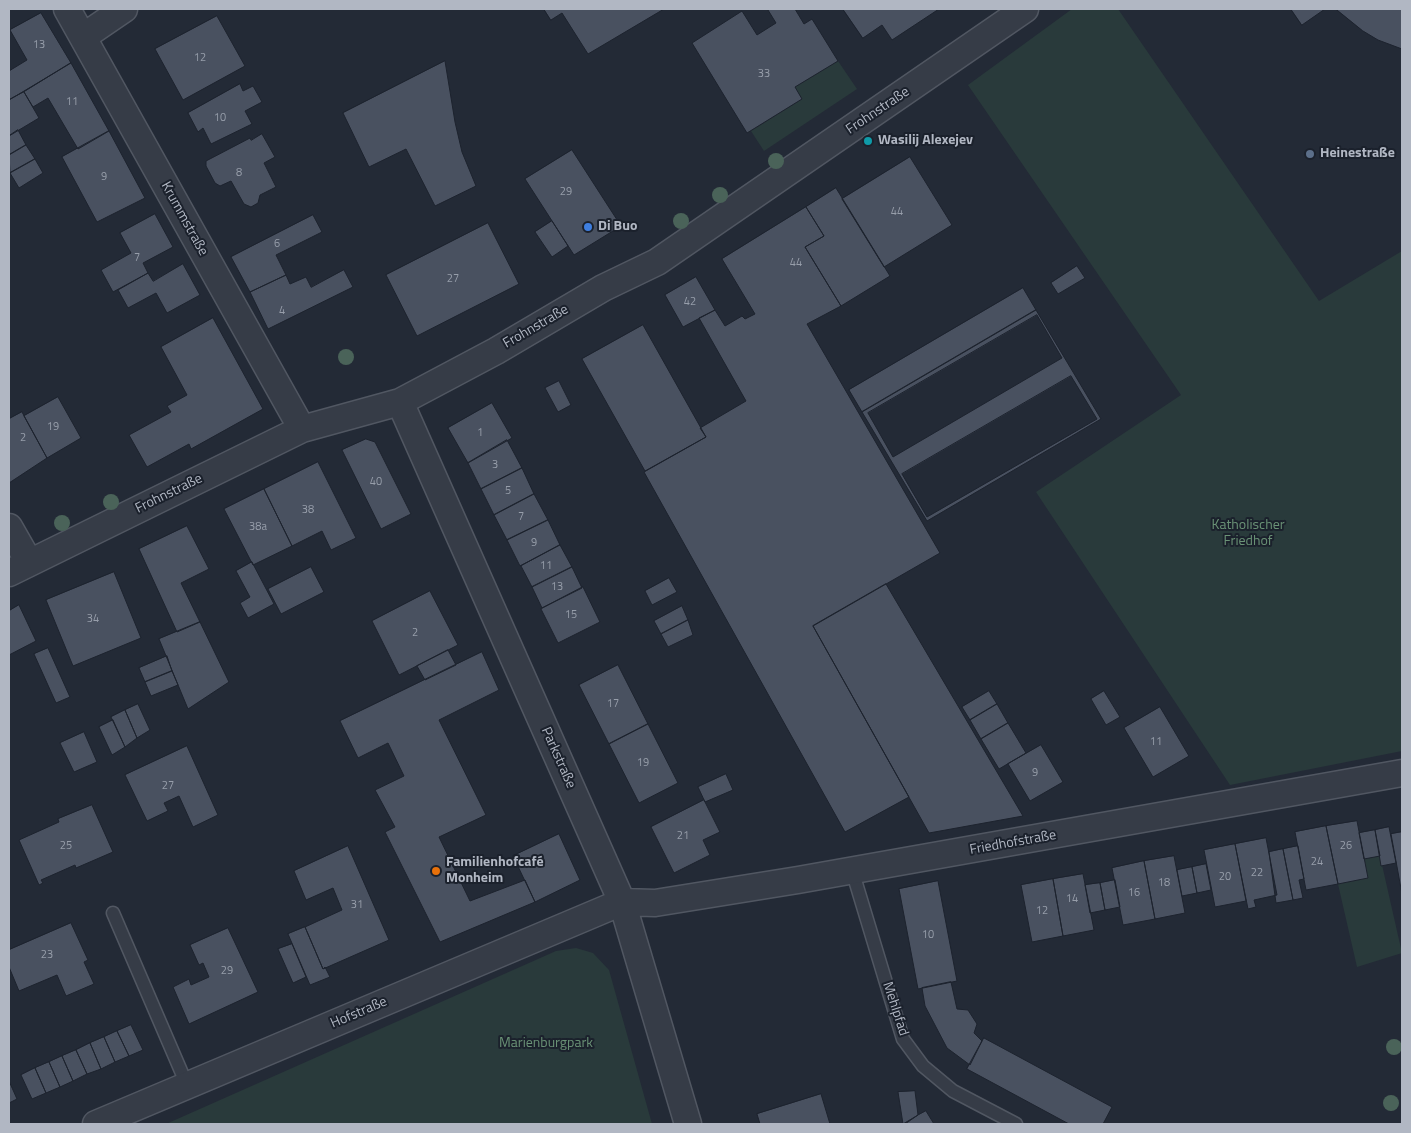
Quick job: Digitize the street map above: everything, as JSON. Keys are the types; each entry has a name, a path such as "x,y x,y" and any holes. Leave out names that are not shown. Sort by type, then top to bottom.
{"street":[{"name":"Krummstraße","path":"67,9 302,429"},
{"path":"82,38 124,9"},
{"name":"Frohnstraße","path":"19,568 302,429 400,402 528,333 603,288 657,262 1025,9"},
{"name":"Parkstraße","path":"400,402 622,902 688,1124"},
{"path":"9,528 19,568"},
{"name":"Friedhofstraße","path":"622,902 655,903 852,870 1402,772"},
{"name":"Hofstraße","path":"96,1124 622,902"}],"lane":[{"name":"Mehlpfad","path":"852,870 903,1038 923,1066 954,1091 1016,1124"},
{"path":"113,913 187,1085"}],"green space":[{"name":"Katholischer Friedhof","path":"1072,9 1118,9 1319,301 1402,251 1402,751 1230,785 1036,492 1181,395 968,85"},
{"path":"838,61 857,89 764,151 751,131 802,99 795,87"},
{"path":"1380,856 1402,953 1357,967 1338,884 1364,859"},
{"name":"Marienburgpark","path":"576,948 593,953 609,970 652,1124 166,1124 556,951"}],"building":[{"path":"544,9 664,9 588,54 562,13 551,20"},
{"path":"795,9 804,24 812,19 838,61 795,87 802,99 747,133 692,43 742,11 757,35 776,23 768,10"},
{"path":"843,9 939,9 892,40 882,25 863,38"},
{"path":"1291,9 1325,9 1302,25"},
{"path":"1336,9 1402,9 1402,49 1378,40 1363,31"},
{"path":"41,13 71,63 9,100 9,71 27,60 10,30"},
{"path":"217,16 245,66 183,100 155,49"},
{"path":"445,61 462,152 476,186 435,206 406,149 369,167 343,113"},
{"path":"71,63 109,131 78,149 48,98 33,107 24,92"},
{"path":"240,84 243,91 253,86 262,102 245,111 252,124 211,144 203,128 198,132 188,113"},
{"path":"24,92 39,118 9,136 9,100"},
{"path":"18,130 26,145 9,155 9,136"},
{"path":"109,131 145,198 97,222 62,157"},
{"path":"262,134 275,157 264,163 276,187 260,195 258,203 251,207 244,204 231,181 220,186 215,183 206,166 206,161 250,138 251,140"},
{"path":"26,145 35,159 10,173 9,155"},
{"path":"572,150 621,226 574,255 525,179"},
{"path":"910,157 952,225 884,267 842,199"},
{"path":"35,159 43,173 19,188 10,173"},
{"path":"836,188 890,276 841,306 805,247 824,236 806,207"},
{"path":"806,207 824,236 805,247 841,306 807,324 940,553 813,626 909,797 845,832 644,472 706,437 700,428 746,401 699,318 715,310 725,326 742,316 745,319 755,314 722,259"},
{"path":"155,214 173,247 143,263 148,273 113,292 101,270 131,253 120,233"},
{"path":"313,215 322,232 276,255 286,275 250,292 231,257"},
{"path":"552,221 568,246 552,257 535,232"},
{"path":"488,223 519,284 417,336 386,275"},
{"path":"183,264 200,295 167,313 156,293 128,308 118,290 148,273 153,281"},
{"path":"1077,266 1085,278 1058,294 1051,283"},
{"path":"344,270 353,287 268,329 250,292 286,275 290,284 306,277 311,287"},
{"path":"696,277 715,310 683,327 665,295"},
{"path":"1023,288 1036,310 862,412 849,390"},
{"path":"1036,310 1101,419 927,521 862,412"},
{"path":"1037,315 1062,358 893,457 868,413"},
{"path":"213,318 263,409 191,449 189,444 147,467 129,435 171,412 167,406 187,395 161,347"},
{"path":"643,325 706,437 645,471 582,359"},
{"path":"1071,376 1097,419 927,517 902,474"},
{"path":"559,381 571,405 558,412 545,388"},
{"path":"58,397 81,438 47,458 24,416"},
{"path":"492,403 512,438 468,463 448,428"},
{"path":"22,412 47,458 9,483 9,419"},
{"path":"366,439 375,442 411,514 381,529 342,450"},
{"path":"507,440 522,468 481,489 468,463"},
{"path":"318,462 356,538 331,550 322,531 292,546 264,489"},
{"path":"522,468 534,494 494,515 481,489"},
{"path":"264,489 292,546 253,565 224,509"},
{"path":"534,494 548,520 507,540 494,515"},
{"path":"548,520 560,545 520,566 507,540"},
{"path":"187,526 209,569 181,583 200,622 177,632 139,549"},
{"path":"560,545 572,567 532,587 521,566"},
{"path":"252,562 274,604 248,618 240,603 250,597 236,571"},
{"path":"311,567 324,592 281,614 268,589"},
{"path":"572,567 582,588 542,608 532,587"},
{"path":"114,572 141,638 73,666 46,600"},
{"path":"669,578 677,592 652,605 645,591"},
{"path":"886,584 1023,816 929,833 813,626"},
{"path":"583,587 600,622 558,643 541,609"},
{"path":"430,591 458,645 399,675 372,621"},
{"path":"19,605 36,641 9,655 9,611"},
{"path":"682,606 688,620 661,634 654,621"},
{"path":"688,620 693,635 668,647 661,634"},
{"path":"200,622 229,682 188,709 159,639"},
{"path":"48,648 70,697 56,703 34,654"},
{"path":"448,650 456,665 425,680 417,666"},
{"path":"482,652 499,690 439,720 486,815 439,837 470,901 525,880 535,902 440,942 385,832 395,827 375,790 404,776 388,743 358,758 340,721"},
{"path":"167,656 172,671 145,682 139,668"},
{"path":"618,665 648,724 609,744 579,685"},
{"path":"172,671 178,685 151,696 145,682"},
{"path":"989,691 997,704 970,720 962,707"},
{"path":"1104,691 1120,717 1106,725 1091,699"},
{"path":"138,704 150,730 137,738 125,710"},
{"path":"997,704 1008,723 981,739 970,720"},
{"path":"1160,707 1189,756 1153,777 1124,728"},
{"path":"125,710 137,738 125,747 111,717"},
{"path":"113,720 125,747 112,755 99,727"},
{"path":"1008,723 1026,753 999,769 981,739"},
{"path":"648,724 678,783 639,803 609,744"},
{"path":"84,732 97,762 74,772 60,743"},
{"path":"1041,745 1063,782 1030,801 1008,764"},
{"path":"187,746 218,815 193,827 179,796 164,803 168,811 147,821 125,775"},
{"path":"726,774 733,790 705,802 698,787"},
{"path":"704,800 720,832 703,840 710,855 674,873 651,827"},
{"path":"92,805 113,852 76,868 75,865 41,880 43,883 39,885 19,840 59,822 58,819"},
{"path":"1357,821 1368,878 1338,884 1326,826"},
{"path":"1326,826 1338,884 1306,890 1295,832"},
{"path":"1389,827 1396,863 1381,866 1375,830"},
{"path":"1375,830 1380,856 1364,859 1359,833"},
{"path":"1402,832 1402,894 1391,834"},
{"path":"559,834 580,880 535,902 513,856"},
{"path":"1266,838 1277,895 1254,900 1256,907 1248,909 1235,844"},
{"path":"1235,844 1246,901 1215,907 1204,850"},
{"path":"348,846 389,940 323,969 305,927 342,910 333,888 306,900 294,871"},
{"path":"1298,846 1304,879 1299,880 1303,898 1293,900 1283,849"},
{"path":"1283,849 1293,900 1276,903 1269,852"},
{"path":"1174,856 1185,913 1155,919 1144,861"},
{"path":"1144,861 1155,919 1123,925 1112,868"},
{"path":"1206,864 1211,890 1197,893 1192,867"},
{"path":"1192,867 1197,893 1182,896 1177,870"},
{"path":"1083,874 1094,930 1063,936 1053,879"},
{"path":"1053,879 1063,936 1032,942 1021,885"},
{"path":"1115,880 1120,907 1105,910 1100,883"},
{"path":"938,881 957,981 918,989 899,889"},
{"path":"1100,883 1105,910 1090,913 1085,885"},
{"path":"71,923 88,960 84,962 94,984 66,996 57,975 19,991 9,967 9,950"},
{"path":"305,927 323,969 325,967 330,977 310,985 288,934"},
{"path":"228,928 258,992 189,1024 173,987 189,979 191,985 209,977 203,963 199,965 190,945"},
{"path":"292,944 306,977 293,983 278,949"},
{"path":"951,982 957,1009 968,1010 977,1024 974,1033 982,1041 970,1065 947,1048 925,1006 922,988"},
{"path":"131,1025 143,1050 129,1056 117,1031"},
{"path":"117,1031 129,1056 115,1062 104,1037"},
{"path":"104,1037 115,1062 101,1069 90,1043"},
{"path":"984,1038 1112,1107 1103,1124 1069,1124 967,1069"},
{"path":"90,1043 101,1069 87,1074 76,1050"},
{"path":"76,1050 87,1074 73,1081 62,1056"},
{"path":"62,1056 73,1081 60,1087 49,1062"},
{"path":"49,1062 60,1087 46,1093 35,1068"},
{"path":"35,1068 46,1093 32,1099 21,1075"},
{"path":"9,1081 17,1099 9,1103"},
{"path":"915,1091 918,1115 903,1124 898,1092"},
{"path":"821,1094 830,1124 760,1124 757,1114"},
{"path":"926,1111 934,1124 905,1124 918,1115"}],"place":[{"name":"Wasilij Alexejev","path":"868,141"},
{"name":"Heinestraße","path":"1310,154"},
{"name":"Di Buo","path":"588,227"},
{"name":"Familienhofcafé Monheim","path":"436,871"}]}
